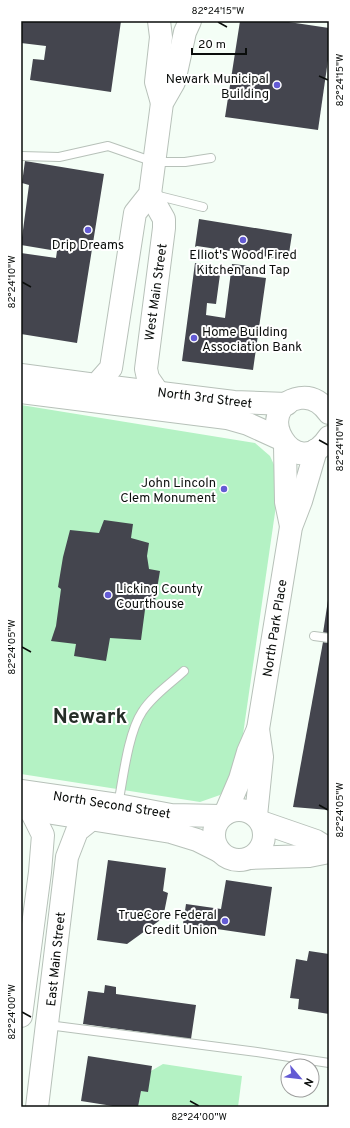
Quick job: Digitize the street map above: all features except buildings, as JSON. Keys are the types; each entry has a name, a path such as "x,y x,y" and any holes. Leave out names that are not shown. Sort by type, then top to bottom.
{"main road":[{"path":"159,21 161,37 156,82 162,103"},
{"path":"111,389 111,368 135,213 150,194 162,103 174,82 185,32 190,21"},
{"name":"West Main Street","path":"150,194 164,219 146,369 148,378 157,391"},
{"path":"21,375 111,389"},
{"path":"21,392 111,389"},
{"name":"North 3rd Street","path":"111,389 157,391 234,402 287,404 302,398 318,401 327,409"},
{"name":"North 3rd Street","path":"111,389 248,424 300,452 325,443"},
{"name":"North Park Place","path":"287,404 278,416 277,424 283,442 286,502 291,527"},
{"name":"North Park Place","path":"217,815 240,779 248,752 258,729 291,527 325,443"},
{"name":"North Park Place","path":"258,729 262,757 259,819"},
{"name":"North Second Street","path":"24,803 118,805 171,815 217,815"},
{"name":"North Second Street","path":"24,803 92,819 171,832 197,840 219,851"},
{"name":"East Main Street","path":"21,1016 25,954 43,835 24,803"},
{"path":"237,809 244,810 259,819 316,841 329,850 309,856 233,860 226,857 219,851 214,836 217,815 237,809"},
{"name":"East Main Street","path":"37,1107 67,857 77,831 92,819"},
{"path":"250,858 257,854 264,842 264,829 259,819"}],"lane":[{"path":"21,156 59,157 108,146 154,162 185,162 211,158"},
{"path":"150,194 203,207"},
{"path":"314,636 329,638"},
{"path":"118,805 134,729 141,712 152,699 184,671"},
{"path":"48,1025 257,1052 329,1063"}],"green space":[{"path":"21,405 255,443 270,456 280,478 238,769 220,795 200,802 21,774"},
{"path":"163,1064 242,1076 238,1107 138,1107 141,1091 151,1071"}],"place":[{"name":"Newark Municipal Building","path":"277,85"},
{"name":"Drip Dreams","path":"88,230"},
{"name":"Elliot's Wood Fired Kitchen and Tap","path":"243,240"},
{"name":"Home Building Association Bank","path":"194,338"},
{"name":"John Lincoln Clem Monument","path":"224,489"},
{"name":"Licking County Courthouse","path":"108,595"},
{"name":"TrueCore Federal Credit Union","path":"225,921"}],"district":[{"name":"Newark","path":"90,716"}]}
